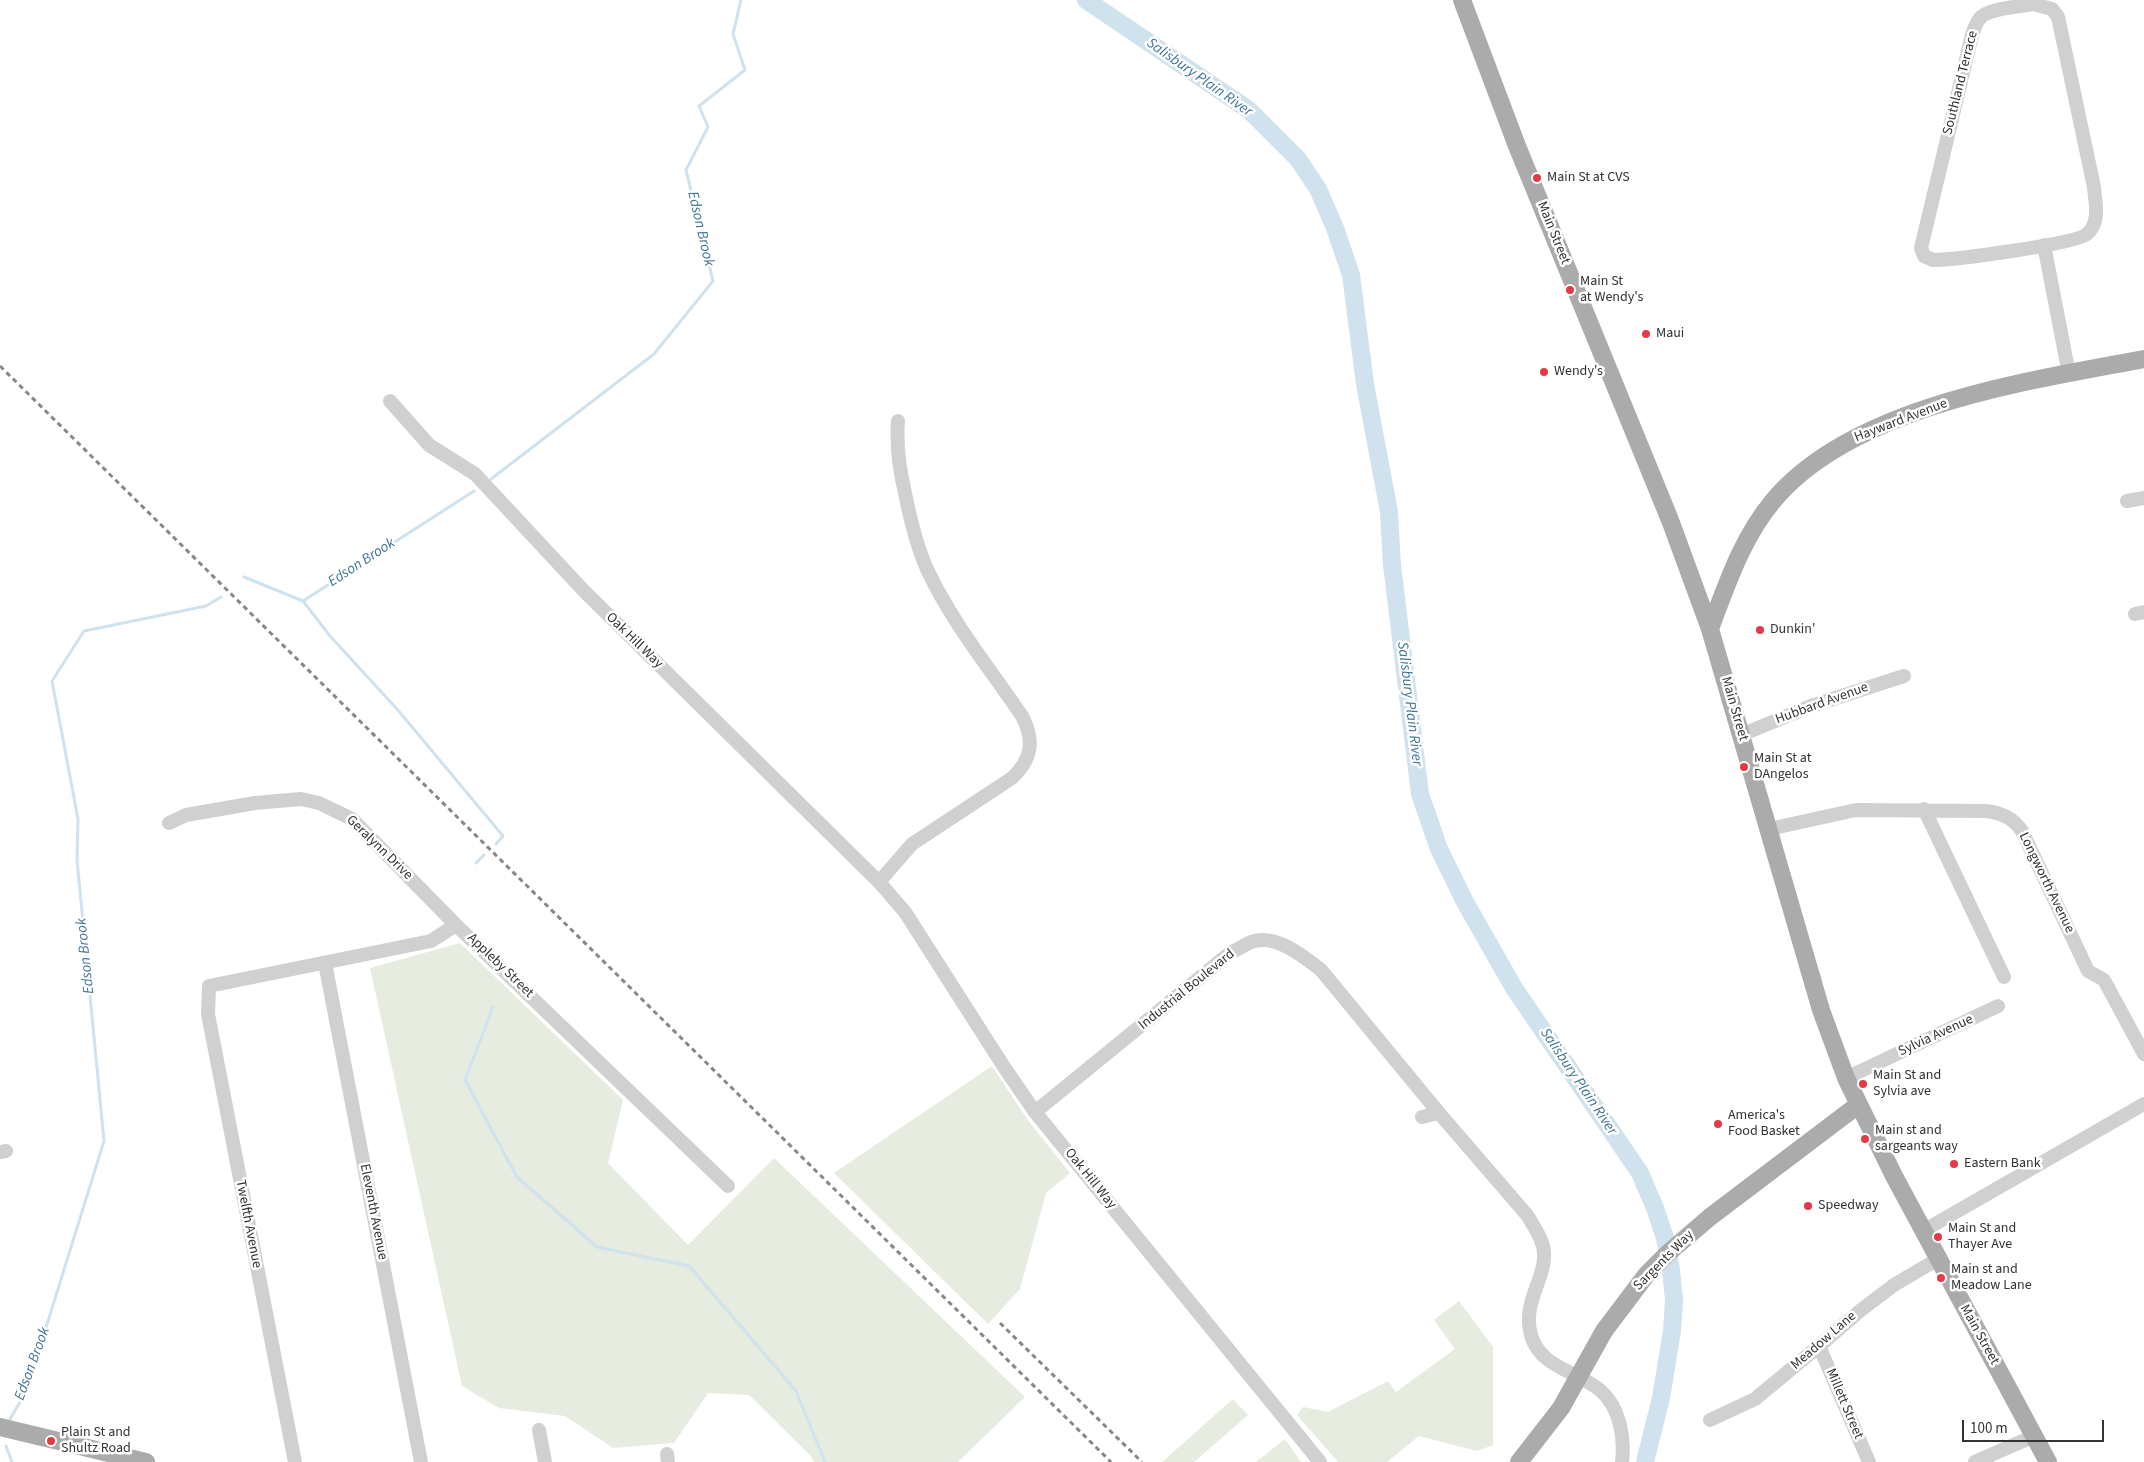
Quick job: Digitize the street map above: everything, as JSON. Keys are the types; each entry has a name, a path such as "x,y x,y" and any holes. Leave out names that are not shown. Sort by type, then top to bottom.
{"main road":[{"name":"Main Street","path":"1462,0 1517,146 1670,520 1710,629 1821,1010 1846,1078 1938,1260 2048,1462"},
{"name":"Hayward Avenue","path":"1710,629 1726,587 1750,535 1774,501 1808,467 1843,444 1867,432 1920,412 2002,388 2144,359"},
{"path":"1700,601 1717,596 1726,587"},
{"name":"Sargents Way","path":"1519,1462 1548,1427 1604,1331 1647,1274 1687,1236 1858,1105"},
{"path":"0,1427 146,1462"}],"street":[{"name":"Southland Terrace","path":"2032,4 2052,8 2058,17 2094,187 2096,212 2094,225 2087,234 2079,238 2044,245 1933,260 1924,256 1921,248 1972,35 1977,23 1983,15 1993,11 2032,4"},
{"path":"2044,245 2069,374"},
{"name":"Oak Hill Way","path":"390,401 429,445 475,474 584,591 879,882 905,912 1035,1112 1320,1462"},
{"path":"879,882 912,844 1012,778 1027,759 1030,742 1028,728 1022,716 940,593 921,554 907,505 899,466 897,450 898,422"},
{"path":"2127,501 2144,498"},
{"name":"Hubbard Avenue","path":"1741,735 1811,706 1904,676"},
{"name":"Geralynn Drive","path":"169,823 186,815 255,803 301,799 319,803 352,819 456,925"},
{"path":"1924,809 2004,977"},
{"name":"Longworth Avenue","path":"1769,830 1856,810 1924,809 2003,814 2016,822 2022,831 2088,971 2104,980 2144,1054"},
{"name":"Appleby Street","path":"209,986 431,941 456,925 728,1186"},
{"name":"Industrial Boulevard","path":"1035,1112 1230,953 1252,941 1273,941 1299,953 1321,970 1526,1215 1538,1232 1543,1247 1543,1266 1530,1302 1528,1317 1530,1334 1535,1348 1547,1360 1601,1391 1612,1405 1623,1436 1622,1462"},
{"name":"Eleventh Avenue","path":"325,962 421,1462"},
{"name":"Twelfth Avenue","path":"209,986 208,1014 295,1462"},
{"name":"Sylvia Avenue","path":"1846,1078 1998,1006"},
{"path":"1923,1231 2144,1104"},
{"path":"1422,1117 1439,1113"},
{"name":"Meadow Lane","path":"1710,1420 1755,1398 1894,1285 1938,1260"},
{"name":"Millett Street","path":"1820,1346 1868,1462"},
{"path":"539,1430 545,1462"},
{"path":"1974,1462 2034,1436"}],"shaded area":[{"path":"460,943 623,1100 608,1163 688,1245 774,1158 1025,1397 958,1462 814,1462 810,1455 749,1395 708,1393 674,1443 613,1448 565,1416 499,1408 462,1386 370,968"},
{"path":"992,1066 1027,1119 1070,1173 1046,1193 1020,1289 988,1324 834,1173"},
{"path":"1459,1301 1493,1347 1493,1445 1477,1451 1419,1436 1387,1462 1338,1462 1297,1415 1303,1407 1328,1412 1388,1381 1396,1392 1455,1349 1434,1320"},
{"path":"1233,1399 1248,1415 1194,1462 1162,1462"},
{"path":"1285,1439 1301,1462 1256,1462"}],"waterway":[{"name":"Edson Brook","path":"491,479 654,354 713,281 686,170 708,127 699,106 745,70 733,34 741,0"},
{"name":"Salisbury Plain River","path":"1086,0 1249,110 1298,159 1318,189 1335,228 1351,275 1365,384 1389,512 1392,565 1420,794 1439,849 1465,902 1514,988 1640,1173 1665,1238 1674,1300 1672,1331 1661,1398 1645,1462"},
{"name":"Edson Brook","path":"244,577 303,601 474,491"},
{"name":"Edson Brook","path":"10,1419 26,1392 104,1141 77,860 78,819 52,681 84,631 206,606 221,597"},
{"path":"303,601 330,636 397,709 503,836 496,844"},
{"path":"476,863 484,855"},
{"path":"493,1007 465,1080 517,1177 597,1247 689,1266 796,1391 825,1462"},
{"name":"Edson Brook","path":"6,1446 12,1462"}],"railway":[{"path":"0,366 1111,1462"},
{"path":"1000,1323 1142,1462"}],"place":[{"name":"Main St at CVS","path":"1537,178"},
{"name":"Main St at Wendy's","path":"1570,290"},
{"name":"Maui","path":"1646,334"},
{"name":"Wendy's","path":"1544,372"},
{"name":"Dunkin'","path":"1760,630"},
{"name":"Main St at DAngelos","path":"1744,767"},
{"name":"Main St and Sylvia ave","path":"1863,1084"},
{"name":"America's Food Basket","path":"1718,1124"},
{"name":"Main st and sargeants way","path":"1865,1139"},
{"name":"Eastern Bank","path":"1954,1164"},
{"name":"Speedway","path":"1808,1206"},
{"name":"Main St and Thayer Ave","path":"1938,1237"},
{"name":"Main st and Meadow Lane","path":"1941,1278"},
{"name":"Plain St and Shultz Road","path":"51,1441"}]}
